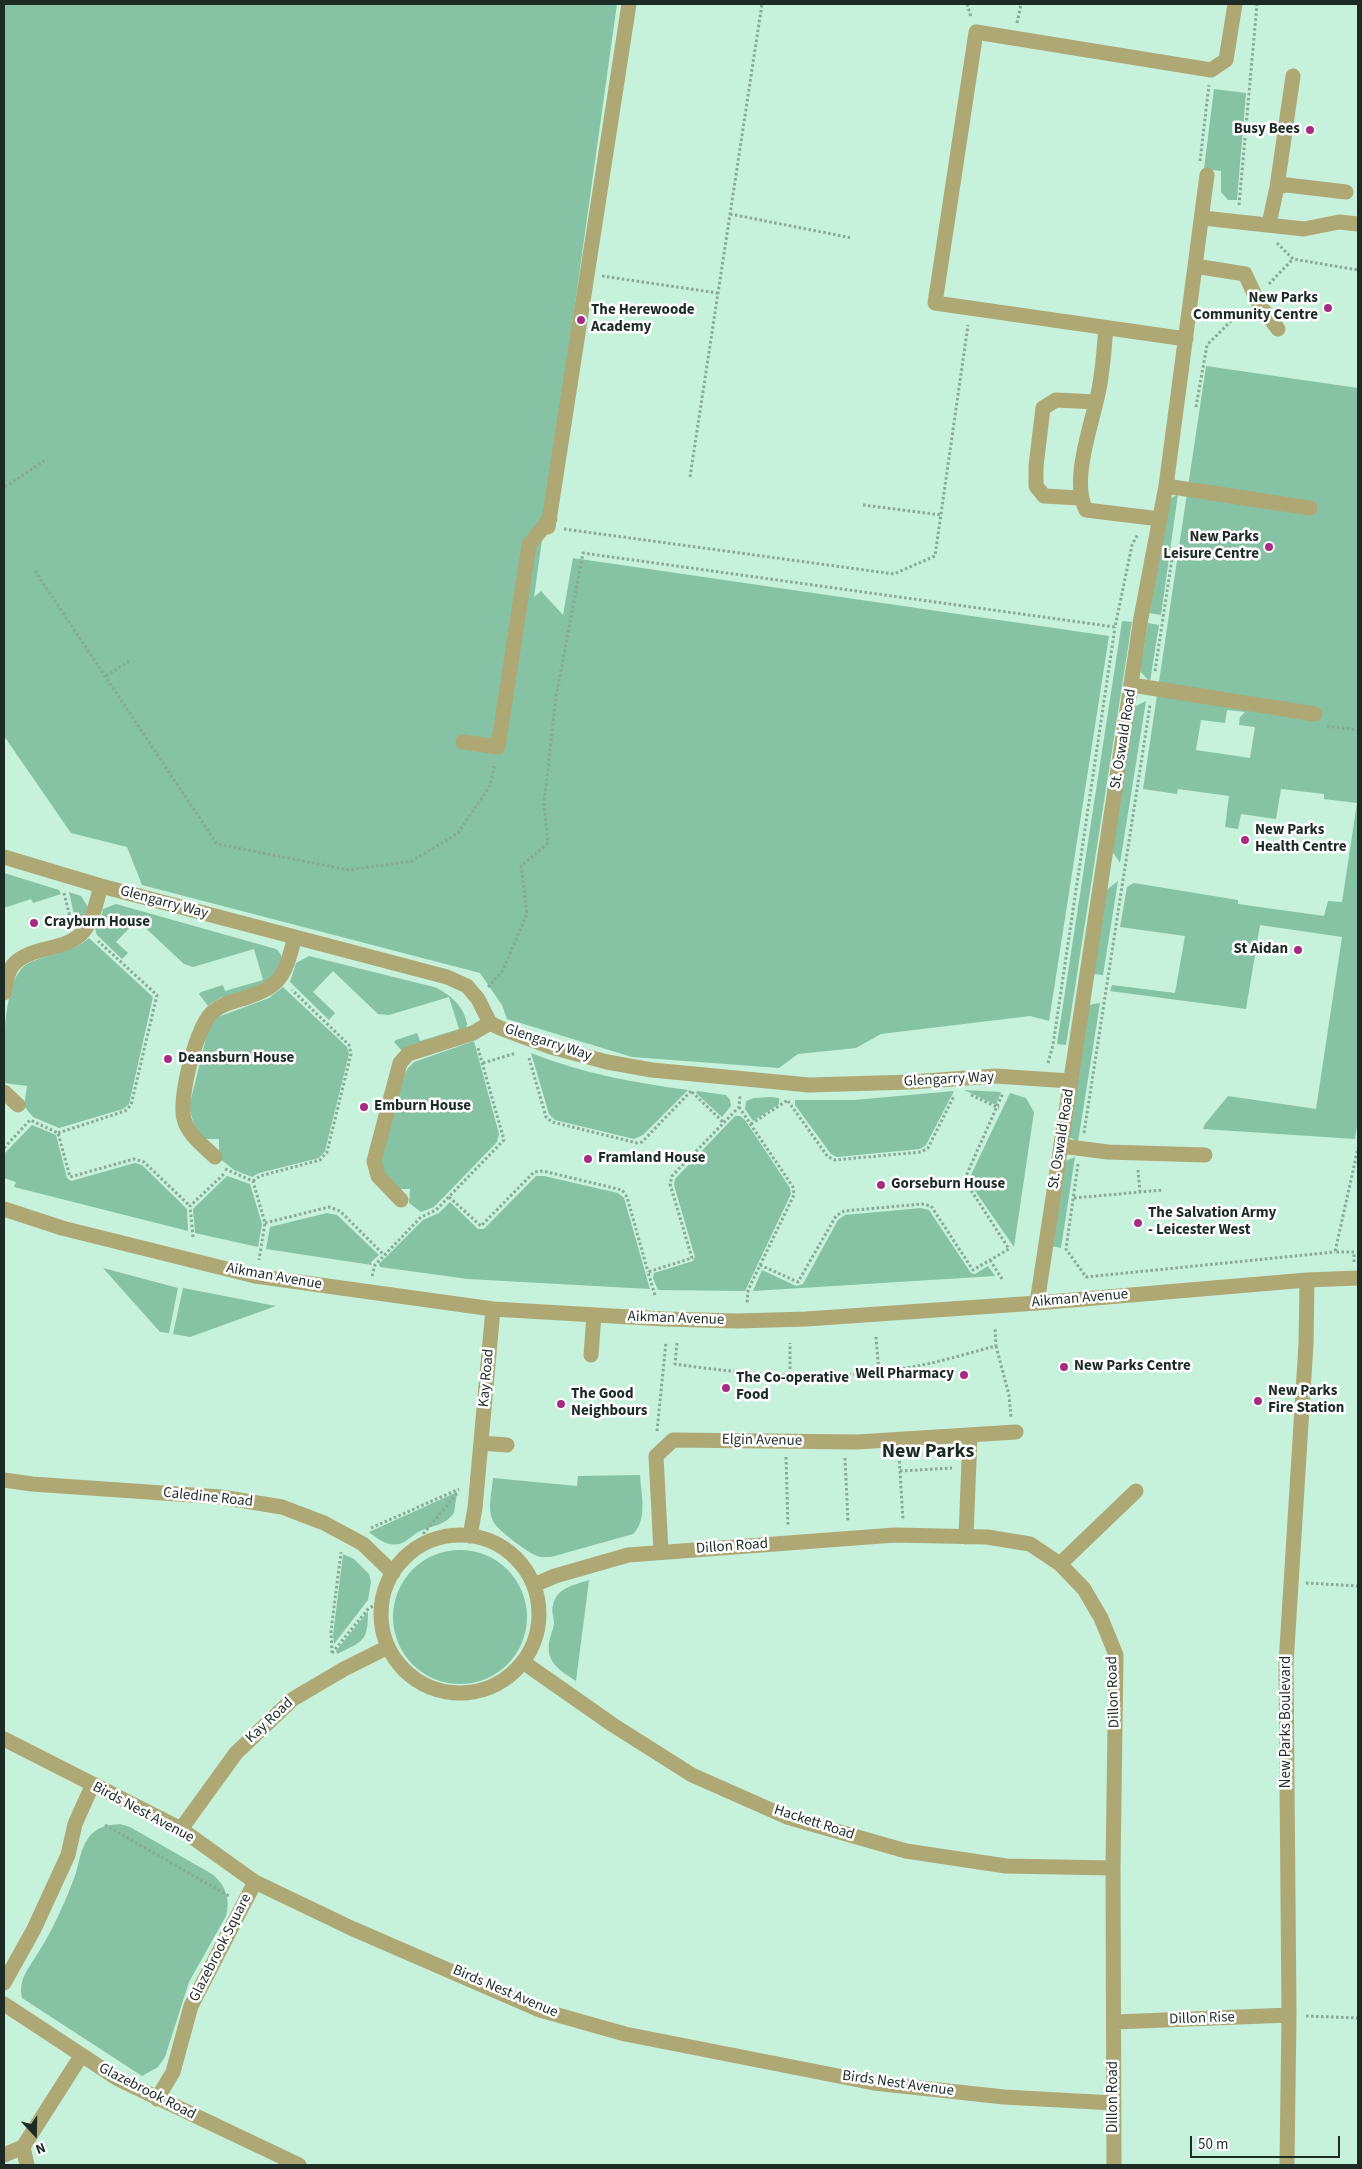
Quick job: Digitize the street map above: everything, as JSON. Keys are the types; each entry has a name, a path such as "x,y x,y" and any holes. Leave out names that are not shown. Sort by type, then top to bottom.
{"street":[{"path":"463,742 498,747 528,545 549,523 629,4"},
{"path":"1186,339 935,303 976,32 1210,70 1226,60 1235,4"},
{"path":"1269,224 1277,187 1293,76"},
{"name":"St. Oswald Road","path":"1037,1303 1132,685 1154,518 1166,486 1203,218 1207,175"},
{"path":"1277,187 1287,185 1346,192"},
{"path":"1203,218 1238,220 1304,229 1339,222 1358,224"},
{"path":"1195,266 1244,274 1259,304 1278,328"},
{"path":"1106,328 1096,402 1084,449 1080,498 1086,510 1154,518"},
{"path":"1080,498 1044,496 1036,486 1036,466 1043,408 1056,400 1096,402"},
{"path":"1166,486 1310,508"},
{"path":"1132,685 1315,714"},
{"name":"Glengarry Way","path":"4,857 101,886 447,977 467,986 478,999 490,1023 551,1046 607,1062 652,1070 809,1085 911,1082 995,1076 1070,1082"},
{"path":"4,993 13,964 24,957 80,934 91,921 101,886"},
{"path":"215,1157 188,1130 182,1108 201,1029 214,1011 225,1004 266,990 280,979 296,938"},
{"path":"401,1200 378,1176 374,1162 400,1063 408,1054 473,1034 490,1023"},
{"path":"4,1092 18,1105"},
{"path":"1061,1146 1137,1153 1205,1156"},
{"name":"Aikman Avenue","path":"4,1209 62,1228 255,1276 493,1309 594,1315 747,1320 806,1319 1037,1303 1307,1280 1357,1278"},
{"name":"New Parks Boulevard","path":"1287,2165 1289,2016 1286,1664 1306,1344 1307,1280"},
{"name":"Kay Road","path":"470,1536 475,1508 493,1309"},
{"path":"591,1355 594,1315"},
{"name":"Elgin Avenue","path":"661,1452 673,1440 844,1442 1014,1432"},
{"path":"966,1537 970,1435"},
{"path":"481,1443 507,1445"},
{"path":"661,1452 656,1456 661,1552"},
{"name":"Caledine Road","path":"4,1480 32,1484 221,1497 273,1506 324,1523 349,1537 393,1573"},
{"path":"1060,1564 1136,1491"},
{"name":"Dillon Road","path":"534,1585 555,1576 628,1555 904,1535 987,1537 1030,1544 1060,1564 1084,1589 1101,1618 1116,1655 1113,1868 1114,2165"},
{"path":"452,1536 470,1536 491,1541 509,1552 524,1567 534,1585 539,1605 539,1625 533,1645 523,1662 511,1675 496,1685 478,1691 451,1692 425,1686 410,1676 397,1663 388,1647 381,1617 382,1600 393,1573 404,1559 425,1544 452,1536"},
{"name":"Kay Road","path":"181,1829 236,1753 293,1699 338,1672 388,1647"},
{"name":"Hackett Road","path":"523,1662 613,1725 692,1775 787,1817 915,1852 1006,1866 1113,1868"},
{"name":"Birds Nest Avenue","path":"4,1740 92,1786 181,1829 255,1882 352,1928 540,2010 625,2034 874,2083 1004,2097 1114,2103"},
{"path":"4,1982 34,1929 68,1855 75,1824 92,1786"},
{"name":"Glazebrook Square","path":"157,2099 173,2072 191,2006 255,1882"},
{"name":"Glazebrook Road","path":"4,2004 81,2056 157,2099 299,2165"},
{"name":"Dillon Rise","path":"1115,2022 1289,2016"},
{"path":"4,2155 23,2147 81,2056"},
{"path":"23,2147 27,2165"}],"path":[{"path":"690,477 762,4"},
{"path":"1238,220 1257,4"},
{"path":"1207,175 1199,167 1210,70"},
{"path":"730,214 852,238"},
{"path":"1273,240 1293,259 1358,270"},
{"path":"1196,409 1207,345 1293,259"},
{"path":"594,275 718,293"},
{"path":"549,523 894,574 935,556 971,308"},
{"path":"6,487 47,459"},
{"path":"863,505 941,515"},
{"path":"1042,1079 1053,1045 1115,627 1132,545 1154,518"},
{"path":"1174,545 1066,1249 1086,1277 1356,1251 1357,1278"},
{"path":"478,999 503,970 527,914 521,866 548,843 544,804 556,697 583,553 1115,627"},
{"path":"36,571 218,844 288,860 349,870 412,862 458,833 490,786 498,747"},
{"path":"106,676 129,661"},
{"path":"4,1148 30,1120 58,1133 125,1111 131,1105 157,995 80,934 63,891"},
{"path":"253,1181 260,1176 320,1160 327,1152 351,1054 349,1045 280,979"},
{"path":"369,1292 374,1265 420,1217 436,1210 504,1140 473,1034"},
{"path":"527,1049 546,1117 552,1122 636,1143 642,1142 695,1087"},
{"path":"483,1064 518,1052"},
{"path":"648,1272 692,1258 670,1184 672,1176 739,1107 742,1080"},
{"path":"760,1265 798,1282 836,1216 844,1211 922,1204 932,1206 973,1270 1009,1249 967,1184 966,1176 999,1108 1006,1086"},
{"path":"788,1094 788,1101 828,1157 836,1160 921,1152 928,1148 957,1089"},
{"path":"691,1091 723,1122"},
{"path":"966,1093 999,1108"},
{"path":"751,1124 788,1101"},
{"path":"739,1107 793,1187 794,1196 748,1290 747,1320"},
{"path":"58,1133 70,1177 134,1159 144,1162 190,1206 193,1237"},
{"path":"1335,1252 1358,1148"},
{"path":"1137,1153 1140,1192"},
{"path":"215,1157 227,1171 253,1181"},
{"path":"190,1206 227,1171"},
{"path":"449,1197 481,1226 534,1172 543,1171 622,1190 627,1197 655,1295"},
{"path":"253,1181 266,1223 255,1276"},
{"path":"1074,1198 1163,1190"},
{"path":"266,1223 329,1207 340,1211 384,1255"},
{"path":"990,1260 1002,1279"},
{"path":"995,1328 996,1346 1009,1396 1014,1432"},
{"path":"876,1337 878,1372"},
{"path":"661,1452 655,1444 666,1342"},
{"path":"677,1342 676,1364 741,1372 818,1376 878,1372 923,1365 996,1346"},
{"path":"790,1342 790,1374"},
{"path":"898,1440 904,1535"},
{"path":"786,1442 789,1542"},
{"path":"844,1442 848,1538"},
{"path":"900,1471 968,1467"},
{"path":"338,1672 332,1654 332,1631 349,1537 462,1488 424,1533 425,1544"},
{"path":"1291,1583 1358,1586"},
{"path":"332,1654 368,1609 382,1600"},
{"path":"105,1825 242,1904"},
{"path":"1289,2016 1358,2018"}],"green space":[{"name":"The Herewoode Academy","path":"4,4 617,4 534,597 541,591 563,615 573,558 1109,636 1049,1021 1030,1016 881,1034 856,1048 798,1054 779,1068 632,1057 507,1019 502,1005 480,973 142,885 127,847 71,833 4,736"},
{"path":"1214,89 1246,93 1237,200 1228,200 1221,192 1221,171 1204,169"},
{"name":"New Parks Leisure Centre","path":"1206,366 1358,388 1358,1120 1355,1139 1203,1129 1228,1096 1316,1109 1342,937 1260,925 1246,1009 1110,991 1112,985 1175,993 1185,936 1120,927 1127,887 1134,883 1238,900 1238,904 1324,916 1328,901 1342,902 1357,803 1324,799 1324,794 1281,789 1276,819 1241,814 1238,829 1225,827 1229,796 1178,789 1177,794 1143,789","holes":["1227,710 1245,712 1240,717 1239,725 1255,727 1250,758 1196,750 1201,720 1225,723"]},
{"path":"1178,494 1161,615 1149,613 1167,501"},
{"path":"1122,621 1132,622 1066,1045 1057,1044"},
{"path":"1148,623 1159,625 1150,682 1140,671"},
{"path":"1146,701 1120,863 1112,851 1134,707"},
{"path":"4,873 59,890 61,894 33,903 31,899 4,908"},
{"path":"1118,881 1103,975 1093,974 1105,891"},
{"path":"69,892 81,896 88,907 87,914 77,928"},
{"path":"116,904 276,949 282,957 281,961 273,976 265,983 256,988 216,1000 208,1006 199,994 201,992 223,985 225,991 263,980 254,949 193,967 184,964 137,920 116,942 128,953 122,959 97,935 95,929 100,924 103,909"},
{"path":"89,938 153,997 129,1104 123,1109 59,1128 33,1117 24,1106 27,1086 4,1083 6,1018 13,983 20,971 29,963 68,950"},
{"path":"309,956 434,987 451,997 459,1006 467,1024 466,1028 403,1052 394,1042 396,1040 417,1033 420,1041 459,1029 449,997 389,1015 378,1014 333,971 313,992 335,1013 329,1020 290,982 296,963"},
{"path":"283,987 347,1047 349,1054 325,1151 319,1158 259,1173 252,1177 234,1170 219,1158 219,1139 202,1139 194,1125 189,1107 208,1030 218,1017 269,998"},
{"path":"1100,1003 1078,1142 1068,1136 1088,1005"},
{"path":"474,1041 499,1134 497,1142 434,1207 421,1212 409,1203 410,1189 395,1189 382,1175 379,1162 403,1077 414,1062"},
{"path":"531,1053 569,1066 608,1076 688,1090 643,1135 634,1139 555,1120 549,1114"},
{"path":"964,1090 1001,1092 996,1105"},
{"path":"697,1091 726,1095 730,1100 731,1106 722,1117 696,1093"},
{"path":"954,1091 926,1145 920,1149 837,1157 831,1154 795,1105 795,1100 854,1100"},
{"path":"1010,1093 1026,1098 1034,1112 1014,1247 971,1185 970,1177"},
{"path":"754,1098 779,1098 779,1104 753,1121 745,1109 746,1101"},
{"path":"735,1116 740,1116 745,1120 790,1188 791,1194 745,1291 658,1290 653,1278 654,1273 693,1261 695,1257 674,1185 675,1179"},
{"path":"32,1125 56,1135 67,1178 71,1181 135,1163 142,1165 187,1209 188,1231 14,1187 16,1182 4,1178 4,1154"},
{"path":"1075,1157 1061,1248 1051,1246 1065,1161"},
{"path":"227,1176 250,1184 262,1224 258,1247 195,1233 193,1209"},
{"path":"536,1176 544,1176 618,1193 624,1198 650,1289 468,1279 380,1267 379,1264 423,1220 439,1213 450,1202 478,1229 484,1229"},
{"path":"921,1208 929,1210 971,1273 975,1274 988,1266 995,1276 753,1291 762,1270 796,1286 803,1284 838,1220 845,1215"},
{"path":"327,1213 337,1215 379,1255 371,1262 372,1265 266,1249 270,1227"},
{"path":"103,1268 178,1288 169,1333 160,1332"},
{"path":"183,1288 276,1306 190,1337 173,1334"},
{"path":"640,1475 642,1514 641,1522 633,1534 551,1557 539,1557 525,1549 500,1530 491,1516 490,1506 493,1478 577,1486 578,1476"},
{"path":"457,1492 454,1513 450,1517 443,1523 418,1532 404,1542 394,1545 390,1544 381,1541 369,1532"},
{"path":"460,1550 486,1555 508,1569 522,1591 527,1617 522,1643 508,1665 486,1679 460,1684 434,1679 412,1665 398,1643 393,1617 398,1591 412,1569 434,1555"},
{"path":"343,1554 354,1559 369,1574 371,1582 368,1600 334,1644 333,1635"},
{"path":"589,1580 576,1681 556,1666 550,1656 549,1643 554,1624 552,1607 562,1590"},
{"path":"368,1611 365,1635 358,1643 337,1654 336,1651"},
{"path":"120,1824 130,1827 212,1874 226,1892 228,1904 226,1916 189,1982 165,2057 158,2067 142,2076 22,1998 21,1991 25,1974 64,1904 87,1840 94,1832 101,1828"}],"place":[{"name":"Busy Bees","path":"1310,130"},
{"name":"New Parks Community Centre","path":"1328,308"},
{"name":"The Herewoode Academy","path":"581,320"},
{"name":"New Parks Leisure Centre","path":"1269,547"},
{"name":"New Parks Health Centre","path":"1245,840"},
{"name":"Crayburn House","path":"34,923"},
{"name":"St Aidan","path":"1298,950"},
{"name":"Deansburn House","path":"168,1059"},
{"name":"Emburn House","path":"364,1107"},
{"name":"Framland House","path":"588,1159"},
{"name":"Gorseburn House","path":"881,1185"},
{"name":"The Salvation Army - Leicester West","path":"1138,1223"},
{"name":"New Parks Centre","path":"1064,1367"},
{"name":"Well Pharmacy","path":"964,1375"},
{"name":"The Co-operative Food","path":"726,1388"},
{"name":"New Parks Fire Station","path":"1258,1401"},
{"name":"The Good Neighbours","path":"561,1404"}],"district":[{"name":"New Parks","path":"928,1453"}]}
